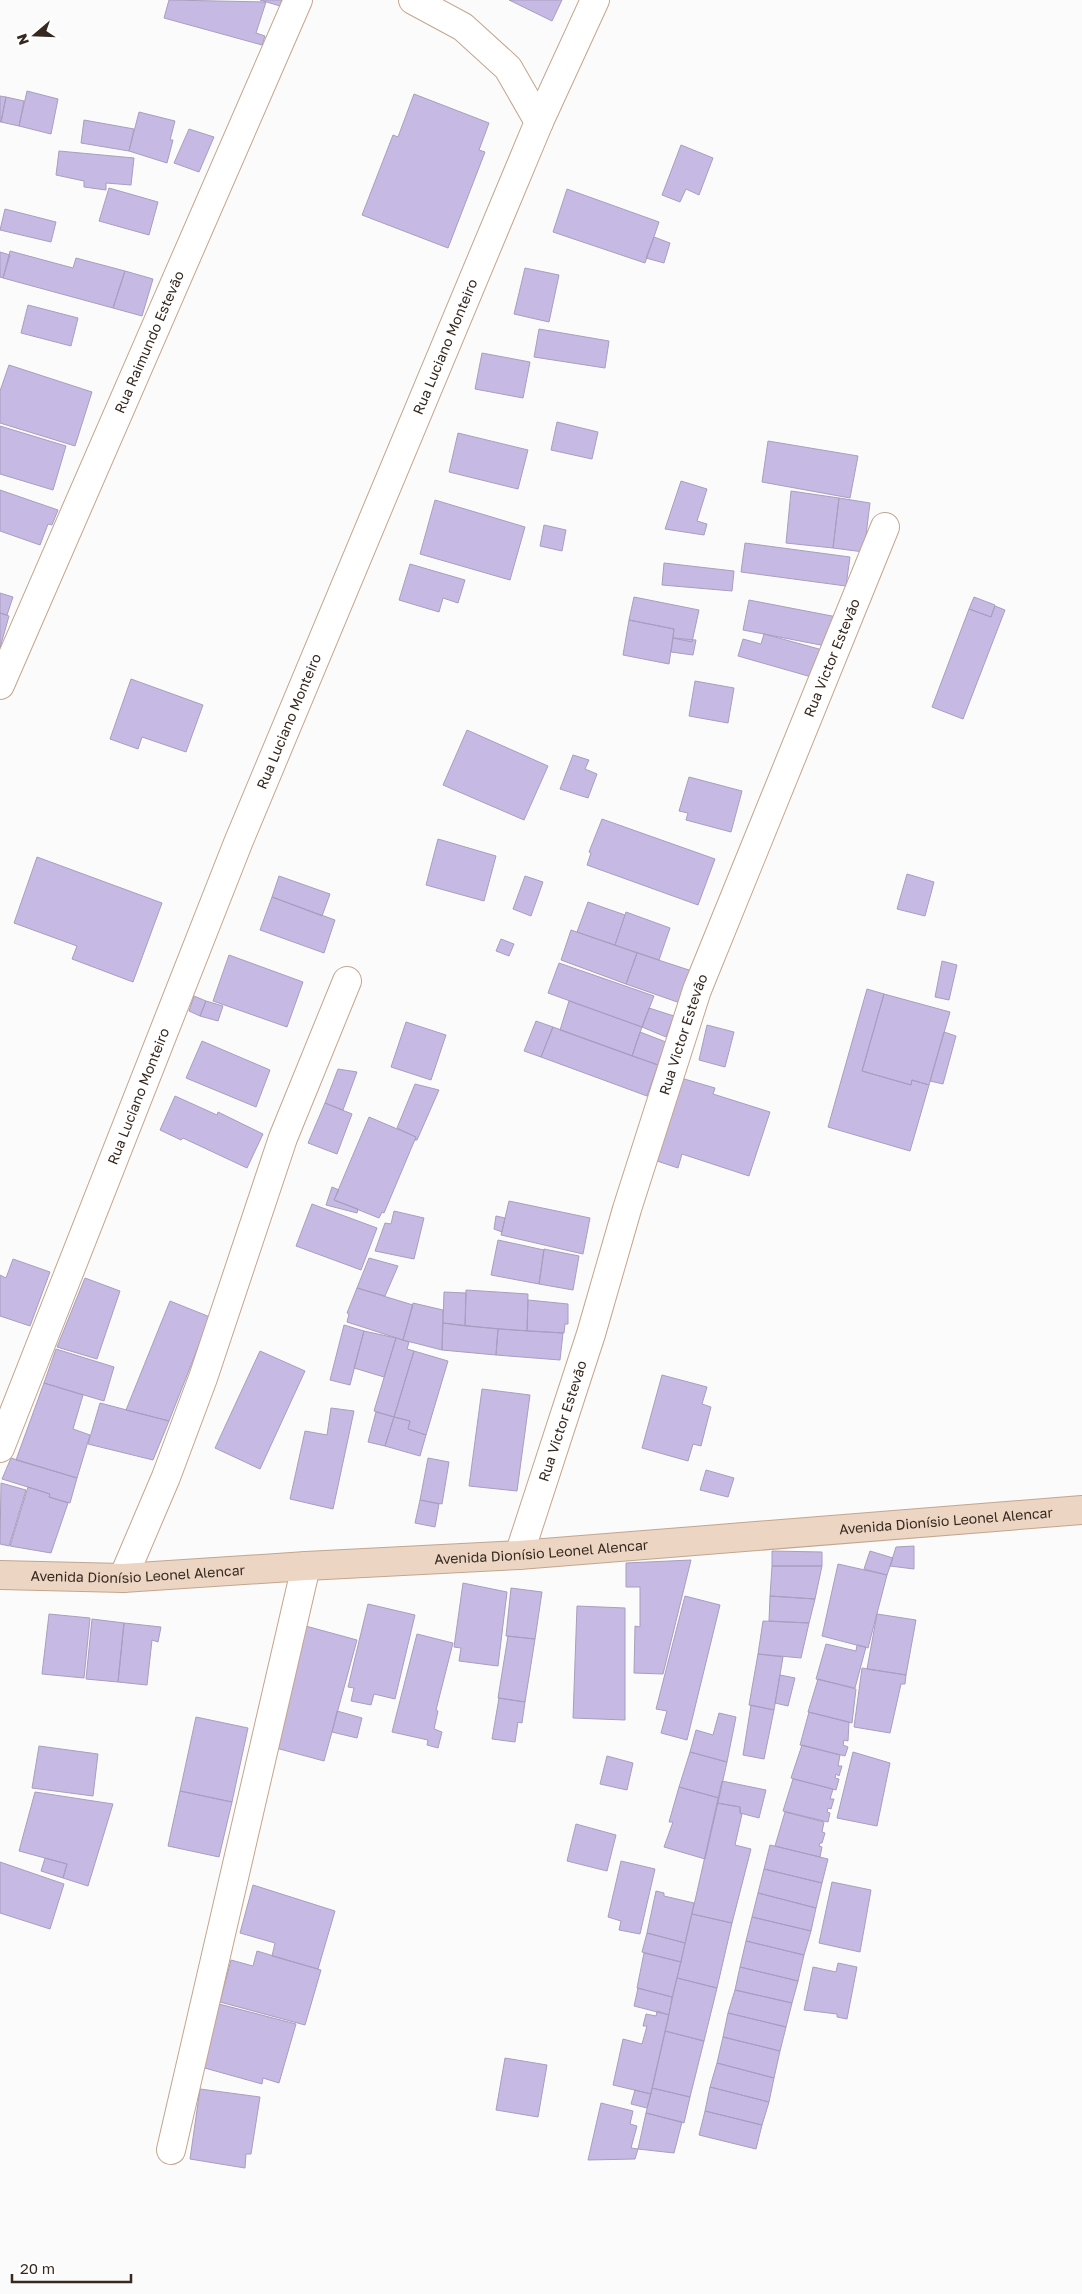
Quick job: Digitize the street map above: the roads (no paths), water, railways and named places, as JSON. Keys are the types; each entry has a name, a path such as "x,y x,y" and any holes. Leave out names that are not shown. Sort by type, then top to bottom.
{"street":[{"name":"Rua Raimundo Estevão","path":"0,686 298,0"},
{"path":"413,0 463,27 508,68 539,122"},
{"name":"Rua Luciano Monteiro","path":"0,1448 238,843 539,122 596,0"},
{"name":"Rua Victor Estevão","path":"519,1555 591,1334 627,1209 697,990 885,527"},
{"path":"123,1578 186,1423 236,1283 283,1138 347,981"},
{"name":"Avenida Dionísio Leonel Alencar","path":"0,1575 123,1578 519,1555 1082,1510"},
{"path":"171,2150 306,1566"}]}
